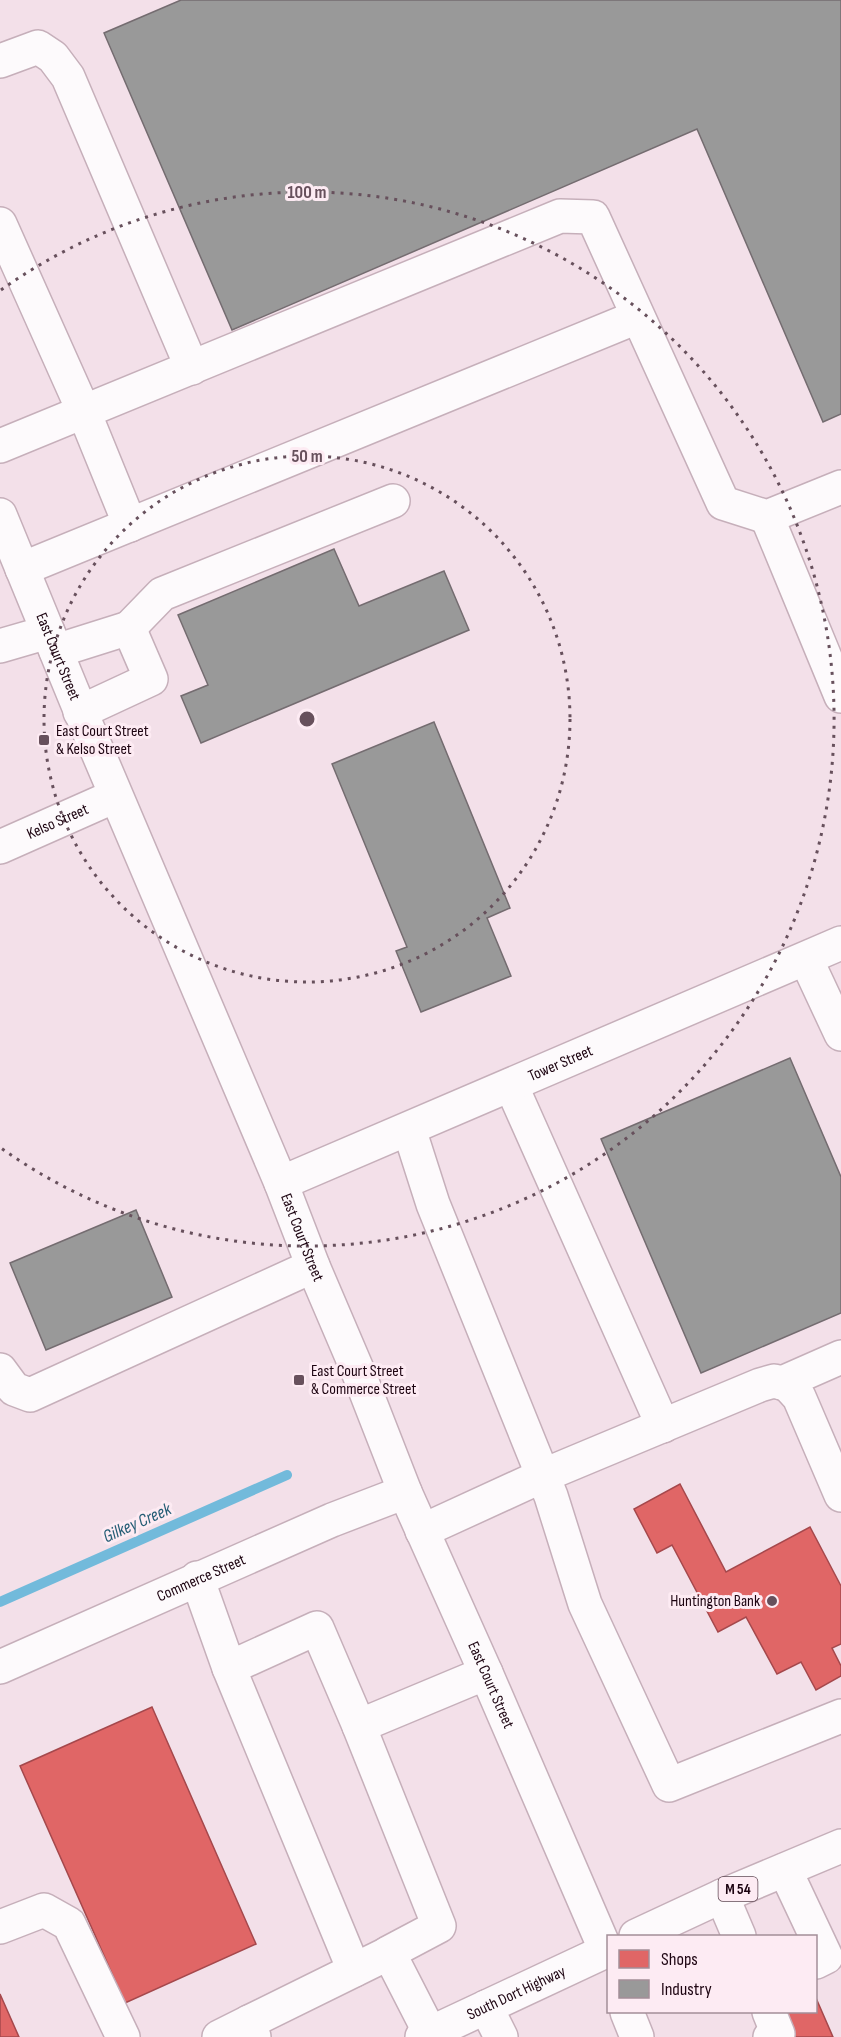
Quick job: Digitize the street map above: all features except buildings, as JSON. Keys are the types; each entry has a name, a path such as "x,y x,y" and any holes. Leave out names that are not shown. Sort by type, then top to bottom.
{"street":[{"path":"0,61 38,47 52,57 68,77 192,368"},
{"path":"0,446 560,216 593,217 723,503 767,517 841,487"},
{"path":"0,224 84,412 130,525"},
{"path":"22,569 637,317"},
{"path":"0,646 52,642 129,628 162,594 393,501"},
{"name":"East Court Street","path":"0,514 80,712 281,1183 405,1492 607,1951"},
{"path":"767,517 841,696"},
{"path":"80,712 151,679 129,628"},
{"name":"Kelso Street","path":"0,847 116,796"},
{"name":"Tower Street","path":"281,1183 841,944"},
{"path":"806,959 841,1034"},
{"path":"511,1084 663,1425"},
{"path":"408,1129 432,1204 542,1476 585,1604 669,1785 841,1716"},
{"path":"0,1370 14,1389 30,1395 313,1266"},
{"path":"782,1383 841,1357"},
{"path":"422,1531 542,1476 774,1381 788,1385 800,1396 841,1495"},
{"name":"Commerce Street","path":"0,1667 197,1578 332,1520 405,1492"},
{"path":"197,1578 229,1668 354,1970"},
{"path":"219,2037 252,2030 354,1970 439,1926 317,1628 229,1668"},
{"path":"359,1726 486,1673"},
{"name":"M 54","path":"638,1935 722,1896 841,1846"},
{"path":"785,1870 816,1935"},
{"path":"722,1896 739,1935"},
{"path":"0,1928 44,1910 69,1924 123,2037"},
{"path":"817,1938 826,1957 817,1962"},
{"path":"388,1953 426,2035"},
{"name":"South Dort Highway","path":"426,2035 607,1953"},
{"path":"486,2007 501,2037"},
{"path":"627,2013 637,2037"},
{"path":"769,2013 778,2034 770,2037"}],"waterway":[{"name":"Gilkey Creek","path":"0,1602 287,1475"}],"place":[{"name":"East Court Street & Kelso Street","path":"44,740"},
{"name":"East Court Street & Commerce Street","path":"299,1380"},
{"name":"Huntington Bank","path":"772,1601"}]}
